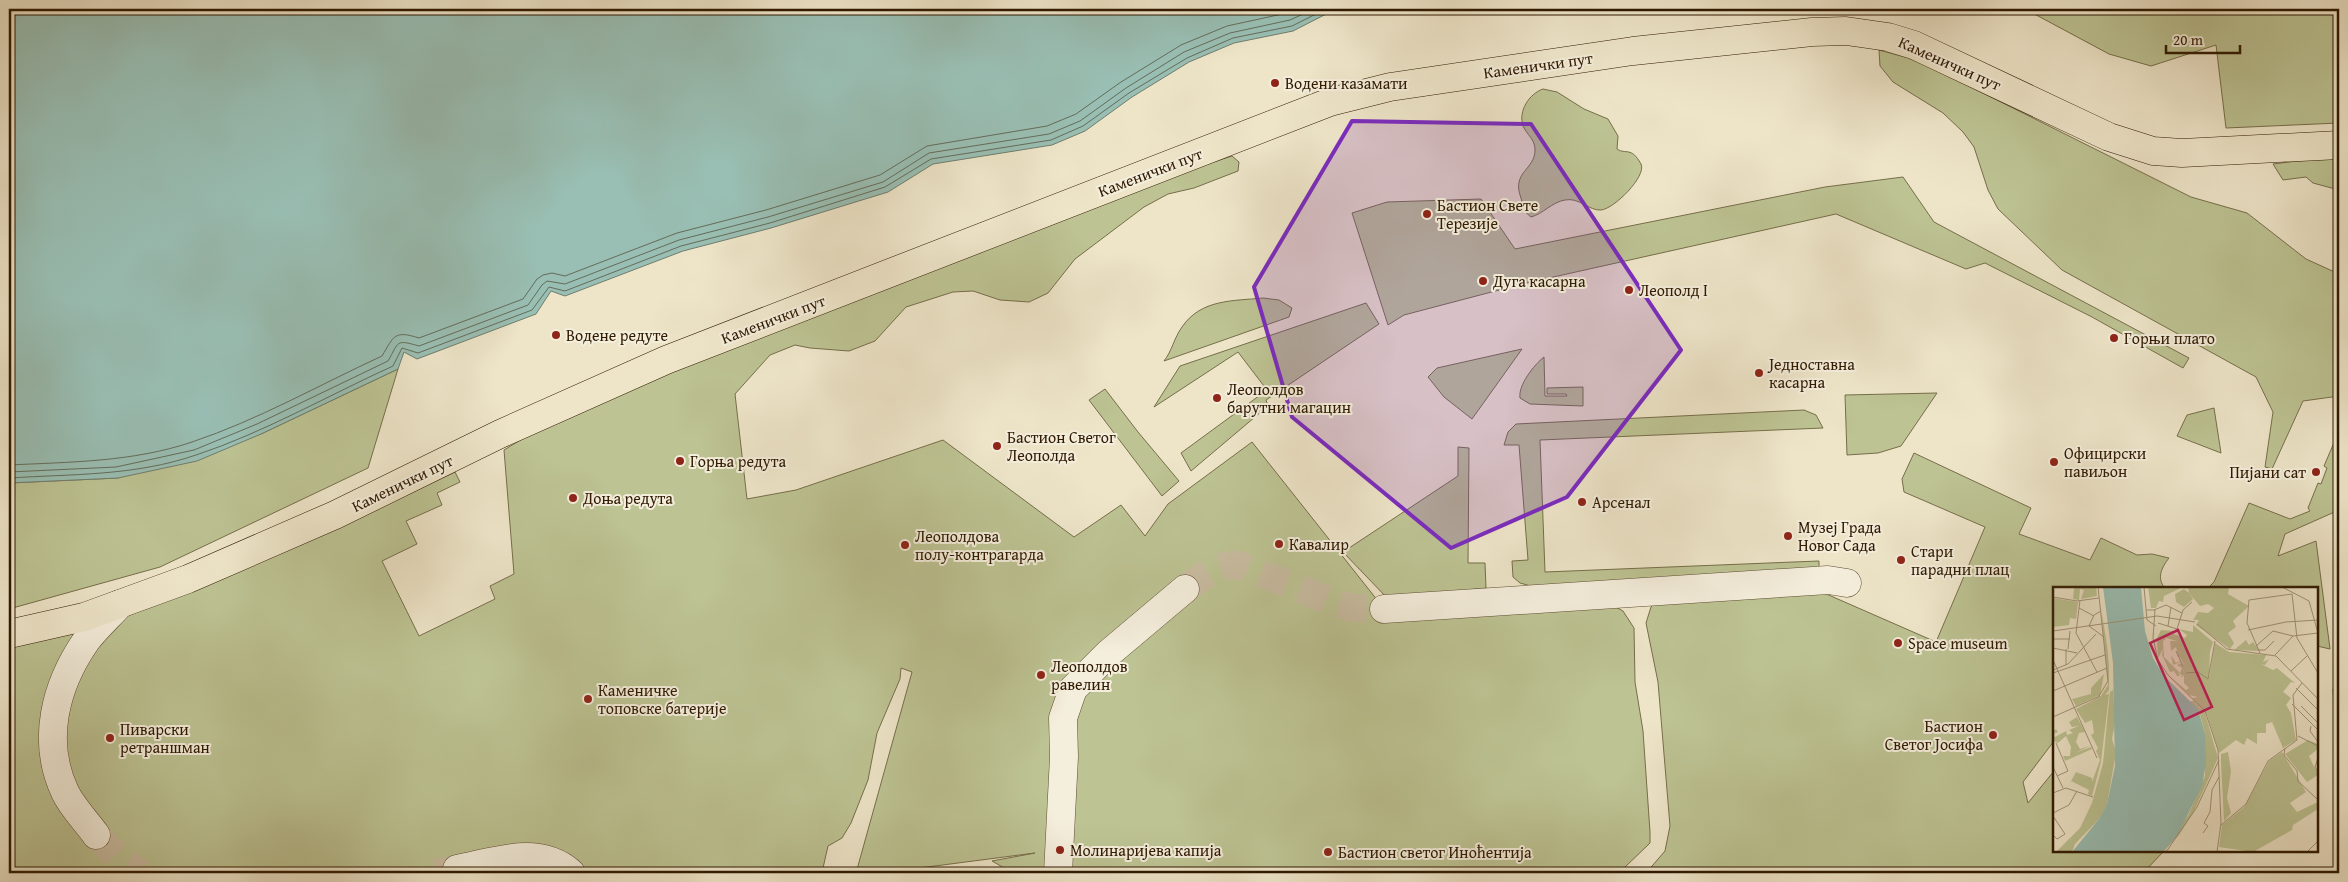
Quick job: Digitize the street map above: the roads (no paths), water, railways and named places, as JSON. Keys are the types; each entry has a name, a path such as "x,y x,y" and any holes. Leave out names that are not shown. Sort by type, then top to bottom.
{"main road":[{"name":"Каменички пут","path":"9,634 84,617 188,580 335,515 509,430 666,360 1330,102 1390,87 1633,51 1812,32 1846,31 1888,37 1914,45 2110,137 2153,151 2182,153 2339,145"}],"street":[{"path":"1384,610 1828,580 1847,584"},
{"path":"1058,873 1064,767 1063,718 1070,694 1086,674 1185,589"},
{"path":"96,835 65,792 52,750 53,715 64,679 87,641 120,604"},
{"path":"456,869 526,856 543,857 558,863 571,873"}],"water":[{"path":"9,9 1336,9 1293,31 1234,43 1189,62 1132,97 1085,131 1052,145 933,164 888,192 771,228 683,251 565,296 551,291 536,314 417,359 404,352 398,369 261,434 197,461 118,478 9,483"}],"tunnel":[{"path":"1185,589 1217,569 1224,566 1239,565 1336,603 1354,608 1384,609"},
{"path":"96,835 122,861 141,873"},
{"path":"435,873 457,869"}],"place":[{"name":"Водени казамати","path":"1275,83"},
{"name":"Бастион Свете Терезије","path":"1427,214"},
{"name":"Дуга касарна","path":"1483,281"},
{"name":"Леополд I","path":"1629,290"},
{"name":"Водене редуте","path":"556,335"},
{"name":"Горњи плато","path":"2114,338"},
{"name":"Једноставна касарна","path":"1759,373"},
{"name":"Леополдов барутни магацин","path":"1217,398"},
{"name":"Бастион Светог Леополда","path":"997,446"},
{"name":"Горња редута","path":"680,461"},
{"name":"Официрски павиљон","path":"2054,462"},
{"name":"Пијани сат","path":"2316,472"},
{"name":"Доња редута","path":"573,498"},
{"name":"Арсенал","path":"1582,502"},
{"name":"Музеј Града Новог Сада","path":"1788,536"},
{"name":"Кавалир","path":"1279,544"},
{"name":"Леополдова полу-контрагарда","path":"905,545"},
{"name":"Стари парадни плац","path":"1901,560"},
{"name":"Space museum","path":"1898,643"},
{"name":"Леополдов равелин","path":"1041,675"},
{"name":"Каменичке топовске батерије","path":"588,699"},
{"name":"Бастион Светог Јосифа","path":"1993,735"},
{"name":"Пиварски ретраншман","path":"110,738"},
{"name":"Молинаријева капија","path":"1060,850"},
{"name":"Бастион светог Иноћентија","path":"1328,852"}]}
